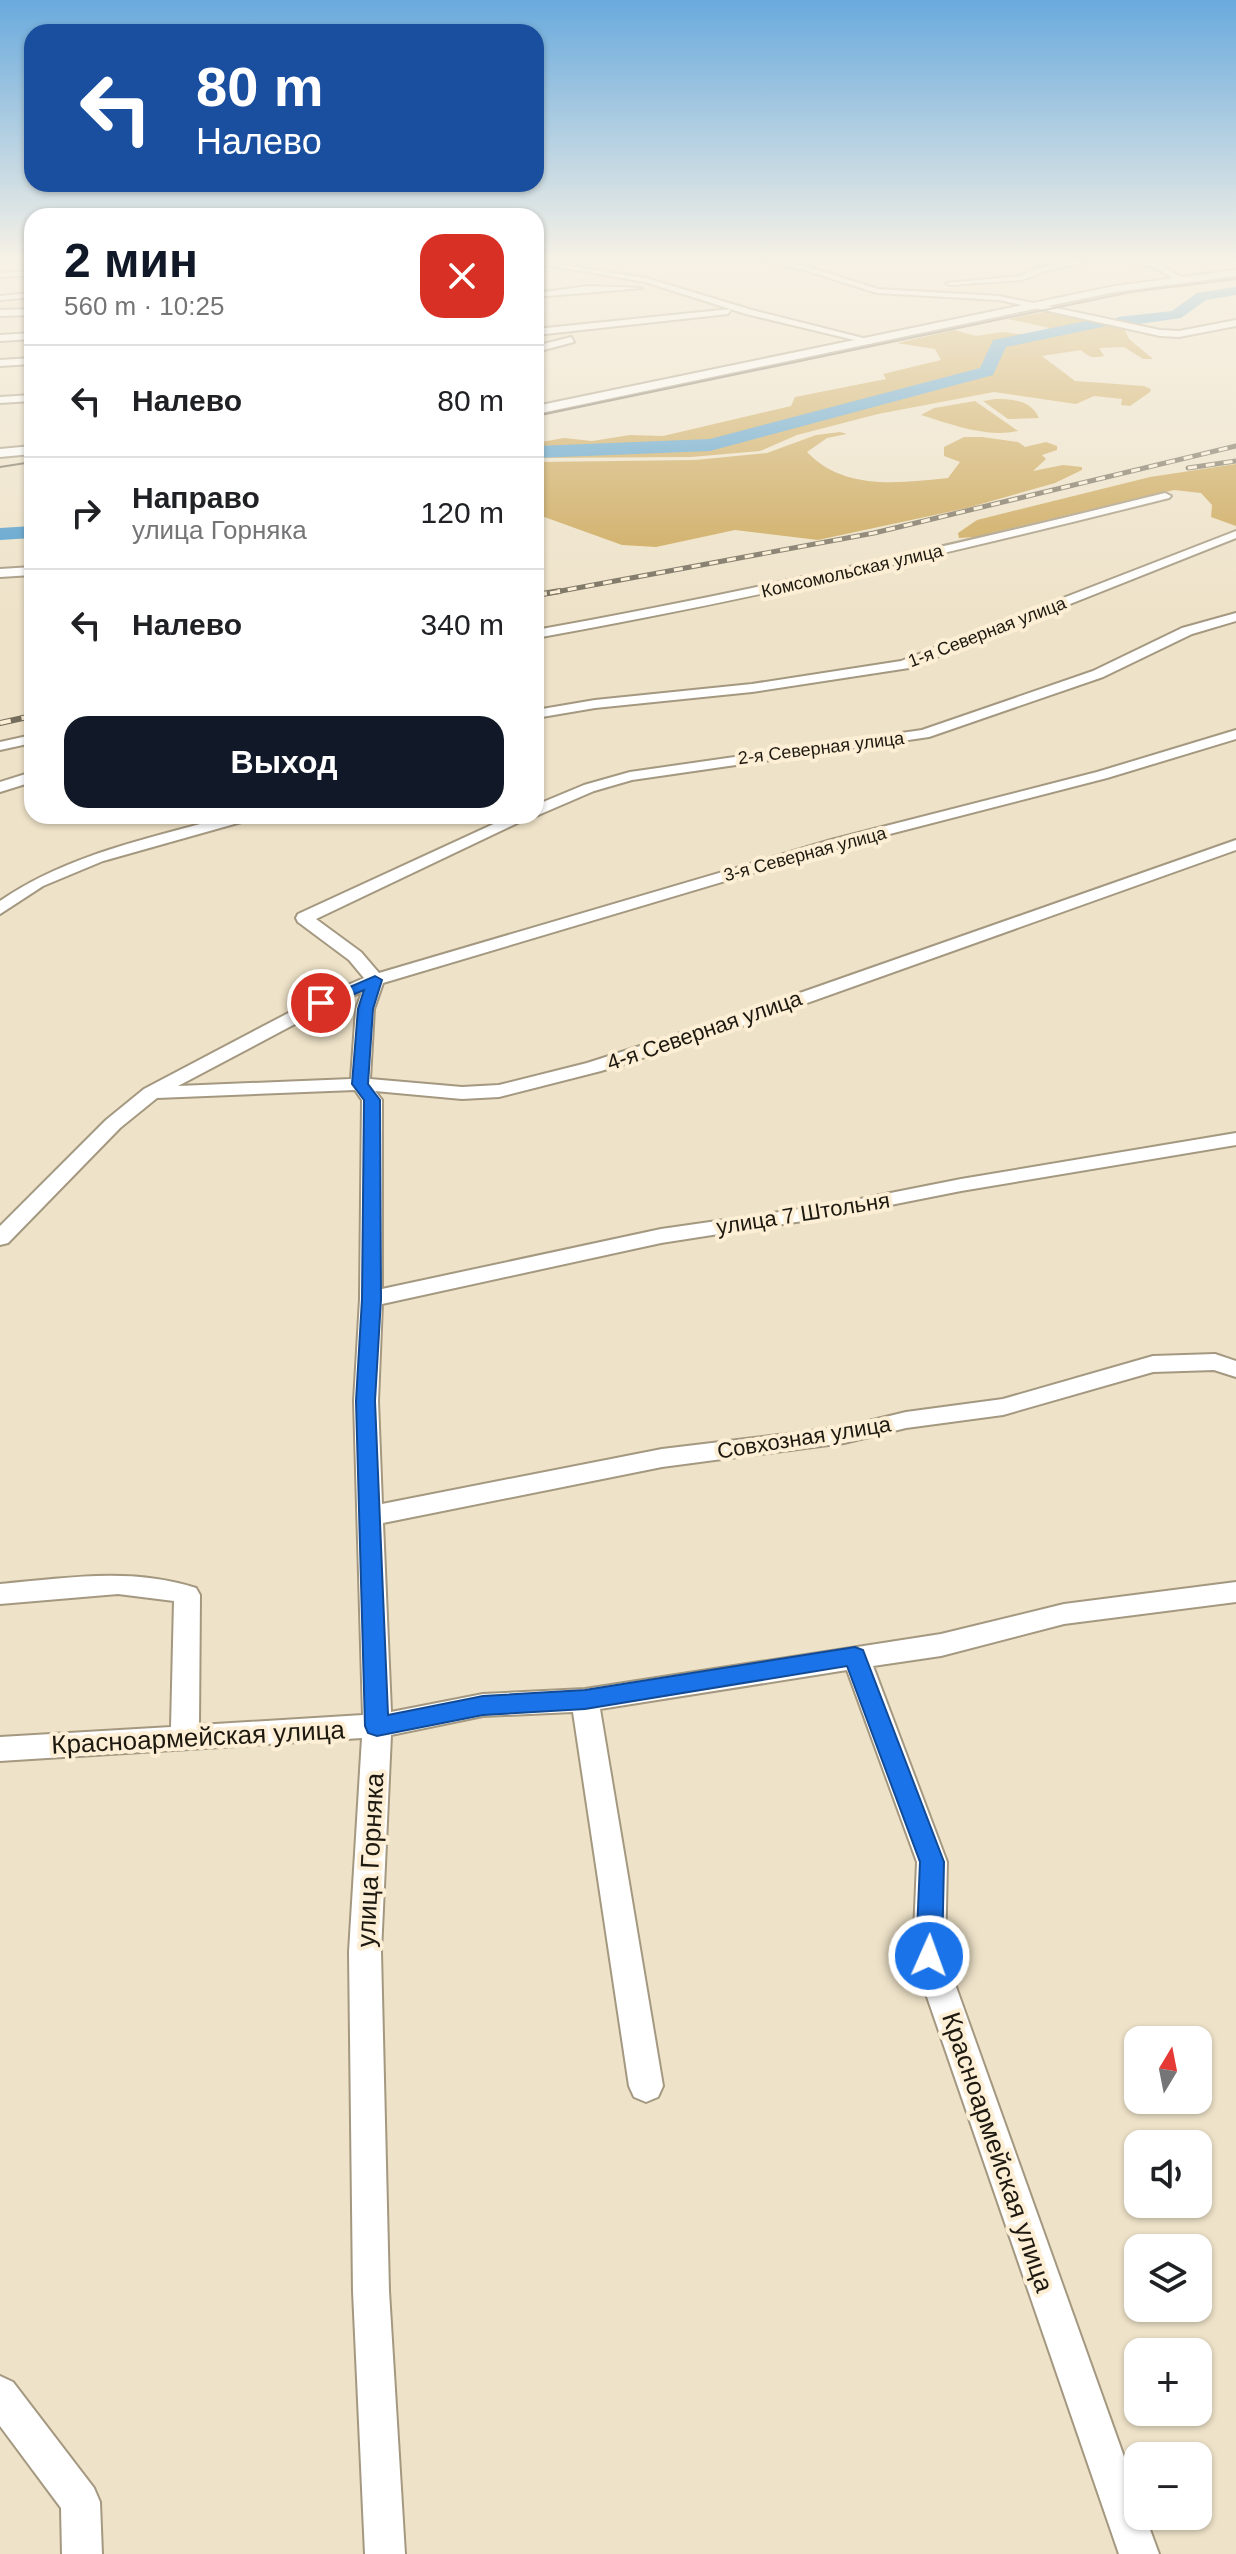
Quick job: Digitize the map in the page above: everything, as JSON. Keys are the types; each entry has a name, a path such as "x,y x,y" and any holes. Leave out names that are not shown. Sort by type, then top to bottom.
{"main road":[{"path":"544,408 681,380"},
{"path":"0,453 24,451"}],"street":[{"path":"0,400 24,398"},
{"name":"Комсомольская улица","path":"544,633 709,603 922,556 1165,496"},
{"name":"1-я Северная улица","path":"544,713 595,704 766,686 904,665 1236,534"},
{"path":"0,573 24,572"},
{"name":"2-я Северная улица","path":"544,808 589,788 630,776 924,734 1098,674 1187,631 1236,617"},
{"name":"3-я Северная улица","path":"0,1238 113,1124 151,1093 321,1003 375,980 837,843 1102,775 1236,734"},
{"path":"0,746 24,741"},
{"path":"0,787 24,780"},
{"path":"0,909 37,883 97,858 218,824"},
{"path":"375,980 355,956 304,918 507,824"},
{"name":"4-я Северная улица","path":"151,1093 360,1084 462,1093 499,1091 594,1067 744,1019 1236,845"},
{"name":"улица Горняка","path":"375,980 365,1009 360,1084 372,1100 371,1299 366,1401 377,1726 365,1952 371,2291 385,2554"},
{"name":"улица 7 Штольня","path":"371,1299 661,1236 835,1210 961,1185 1236,1139"},
{"name":"Совхозная улица","path":"370,1516 662,1458 844,1435 906,1420 1003,1407 1153,1364 1215,1362 1236,1369"},
{"path":"0,1594 134,1584 164,1587 187,1595 185,1737"},
{"name":"Красноармейская улица","path":"0,1749 377,1726 483,1705 585,1700 941,1645 1064,1614 1236,1592"},
{"name":"Красноармейская улица","path":"855,1656 932,1862 929,1956 1139,2554"},
{"path":"585,1700 646,2086"},
{"path":"0,2395 80,2502 82,2554"}],"shaded area":[{"path":"880,380 1074,380 1151,389 1130,406 1121,405 1122,399 1094,396 1076,404 994,392 878,414 797,435 760,451 691,457 544,458 544,442 564,438 592,441 630,435 663,436 791,406 795,397"},
{"path":"995,399 1026,404 1039,418 1008,419 983,401"},
{"path":"975,401 1018,431 993,433 921,415 934,408"},
{"path":"847,434 827,438 807,452 838,473 873,482 948,478 960,462 944,456 944,447 964,437 1018,442 1025,447 1046,442 1057,446 1057,450 1042,455 1046,459 1033,471 1063,465 1082,467 1082,470 1055,483 967,508 818,540 735,530 656,547 622,545 544,517 544,462 695,460 767,453 816,435"},
{"path":"1236,464 1236,526 1211,517 1212,505 1201,493 1174,490 975,537 959,538 958,533 977,520 1150,477"}],"waterway":[{"path":"544,452 710,445 953,380"},
{"path":"0,534 24,532"}],"tram line":[{"path":"544,414 708,380"},
{"path":"0,467 24,463"}],"railway":[{"path":"550,593 874,533 1236,446"},
{"path":"1188,468 1236,461"},
{"path":"544,594 560,591"},
{"path":"0,723 24,718"}],"route":[{"path":"321,1003 375,980 365,1009 360,1084 372,1100 371,1299 366,1401 377,1726 483,1705 585,1700 855,1656 932,1862 929,1956"}]}
